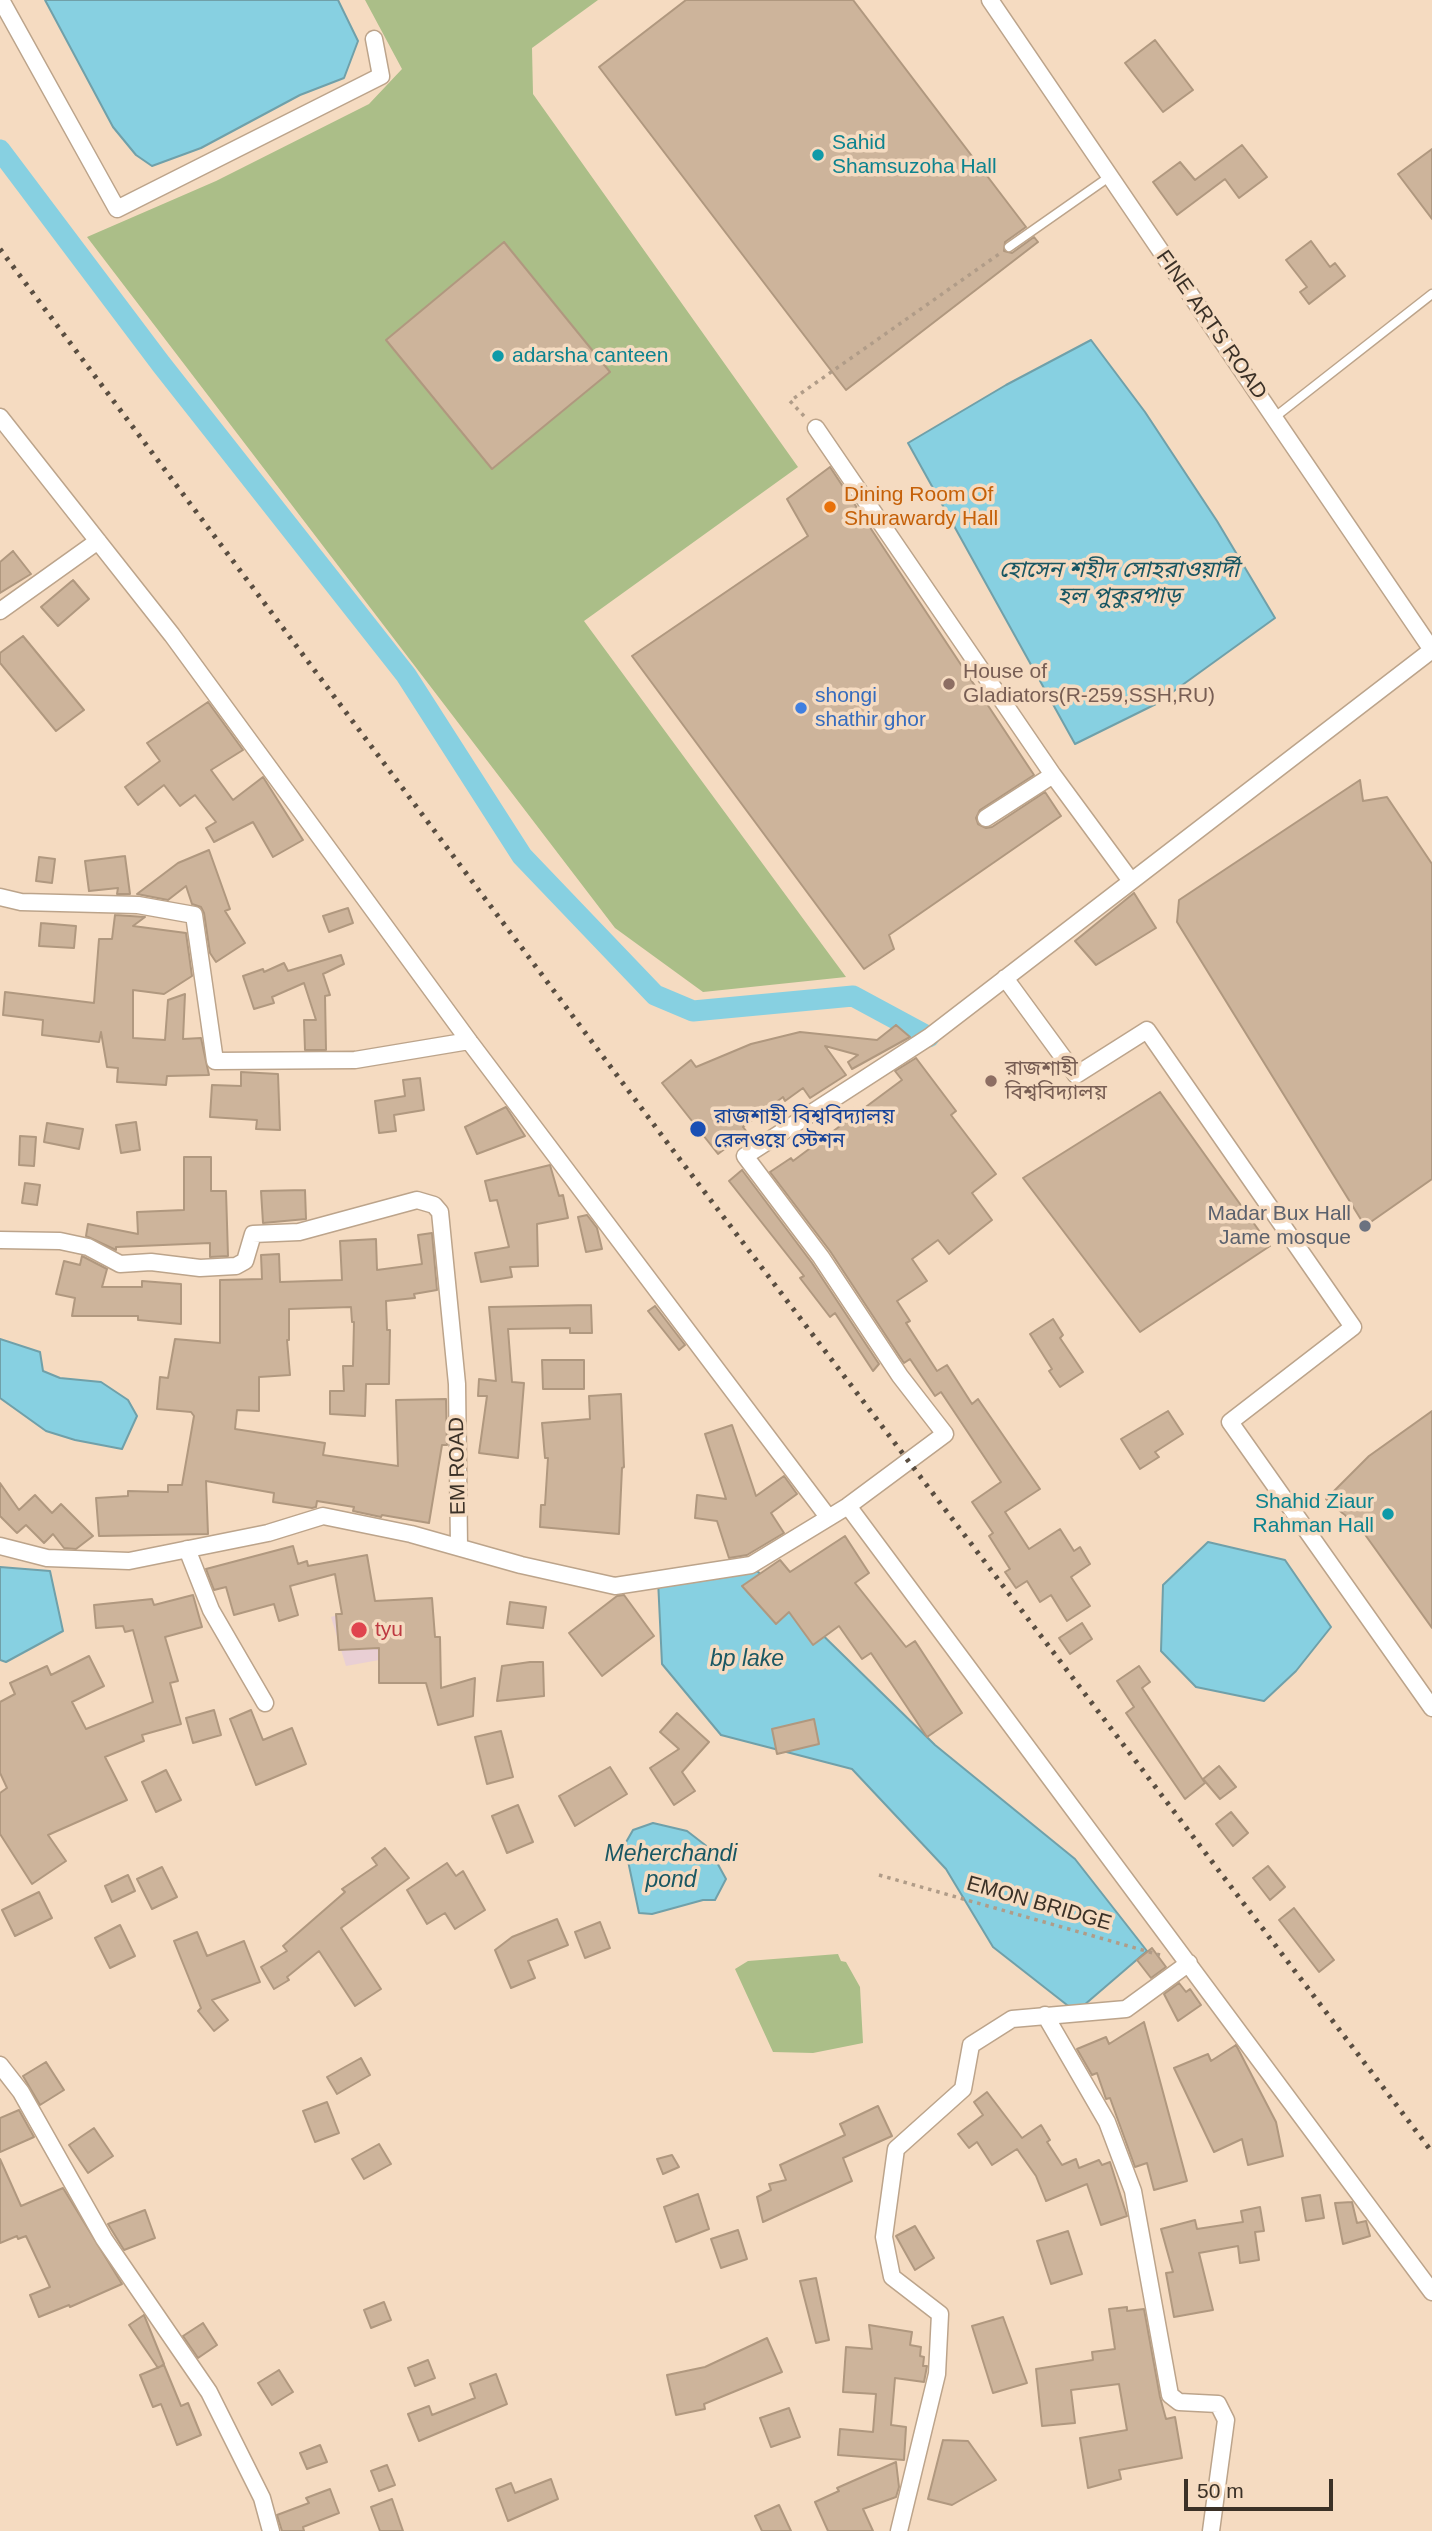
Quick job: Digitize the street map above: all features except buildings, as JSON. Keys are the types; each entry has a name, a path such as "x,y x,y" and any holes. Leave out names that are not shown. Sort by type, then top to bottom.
{"street":[{"path":"1,0 117,209 381,76 374,39"},
{"name":"FINE ARTS ROAD","path":"990,0 1432,650"},
{"path":"0,417 172,635 469,1041 828,1517"},
{"path":"816,428 1053,775 1131,881"},
{"path":"0,611 98,541"},
{"path":"0,1546 47,1558 129,1561 268,1533 323,1516 615,1586 751,1565 848,1506 945,1434 900,1376 821,1257 745,1156 929,1037 1432,650"},
{"path":"986,818 1053,775"},
{"path":"0,897 21,902 138,905 194,915 215,1060 355,1060 469,1041"},
{"path":"1005,978 1076,1075 1147,1030 1353,1327 1230,1422 1432,1708"},
{"name":"EM ROAD","path":"0,1240 79,1245 120,1264 151,1262 200,1268 236,1266 245,1261 253,1234 299,1232 402,1203 426,1200 440,1212 457,1384 459,1547"},
{"path":"848,1506 1432,2292"},
{"path":"187,1549 211,1611 265,1703"},
{"path":"899,2531 937,2374 940,2315 892,2277 884,2237 896,2149 962,2089 971,2045 1012,2019 1126,2009 1189,1964"},
{"path":"1045,2015 1107,2122 1133,2191 1170,2395 1179,2402 1218,2404 1226,2420 1211,2531"},
{"path":"0,2066 21,2092 104,2239 209,2392 262,2498 271,2531"}],"lane":[{"path":"1009,247 1110,177"},
{"path":"1275,417 1432,294"}],"path":[{"path":"816,428 790,401 1009,247"},
{"name":"EMON BRIDGE","path":"879,1875 1189,1964"}],"shaded area":[{"name":"tyu","path":"377,1604 390,1658 346,1666 331,1617"}],"green space":[{"path":"365,0 598,0 532,48 533,94 798,467 584,621 846,977 703,992 615,928 87,237 216,181 369,104 402,69"},
{"path":"838,1954 841,1961 846,1962 860,1987 863,2043 813,2053 773,2052 735,1969 748,1961"}],"water":[{"path":"45,0 338,0 358,41 344,78 300,95 201,148 152,166 136,155 113,127"},
{"name":"হোসেন শহীদ সোহরাওয়ার্দী হল পুকুরপাড়","path":"1091,340 1145,412 1217,521 1275,618 1156,704 1075,744 908,443 1006,385"},
{"path":"0,1339 40,1352 43,1371 60,1378 101,1382 128,1400 137,1416 122,1449 46,1431 0,1398"},
{"path":"1208,1542 1285,1560 1331,1627 1296,1671 1264,1701 1196,1687 1161,1651 1163,1585"},
{"name":"bp lake","path":"751,1565 935,1745 1075,1859 1147,1951 1076,2012 993,1947 946,1869 852,1769 721,1735 662,1664 658,1580"},
{"path":"0,1567 50,1571 63,1631 6,1662 0,1660"},
{"name":"Meherchandi pond","path":"653,1823 687,1831 709,1848 726,1879 715,1900 703,1900 652,1914 639,1913 628,1861 621,1851 633,1830"}],"waterway":[{"path":"0,150 161,364 406,675 522,856 655,995 693,1011 853,996 929,1037"}],"railway":[{"path":"0,249 672,1149 1432,2152"}],"place":[{"name":"Sahid Shamsuzoha Hall","path":"818,155"},
{"name":"adarsha canteen","path":"498,356"},
{"name":"Dining Room Of Shurawardy Hall","path":"830,507"},
{"name":"House of Gladiators(R-259,SSH,RU)","path":"949,684"},
{"name":"shongi shathir ghor","path":"801,708"},
{"name":"রাজশাহী বিশ্ববিদ্যালয়","path":"991,1081"},
{"name":"রাজশাহী বিশ্ববিদ্যালয় রেলওয়ে স্টেশন","path":"698,1129"},
{"name":"Madar Bux Hall Jame mosque","path":"1365,1226"},
{"name":"Shahid Ziaur Rahman Hall","path":"1388,1514"},
{"name":"tyu","path":"359,1630"}]}
